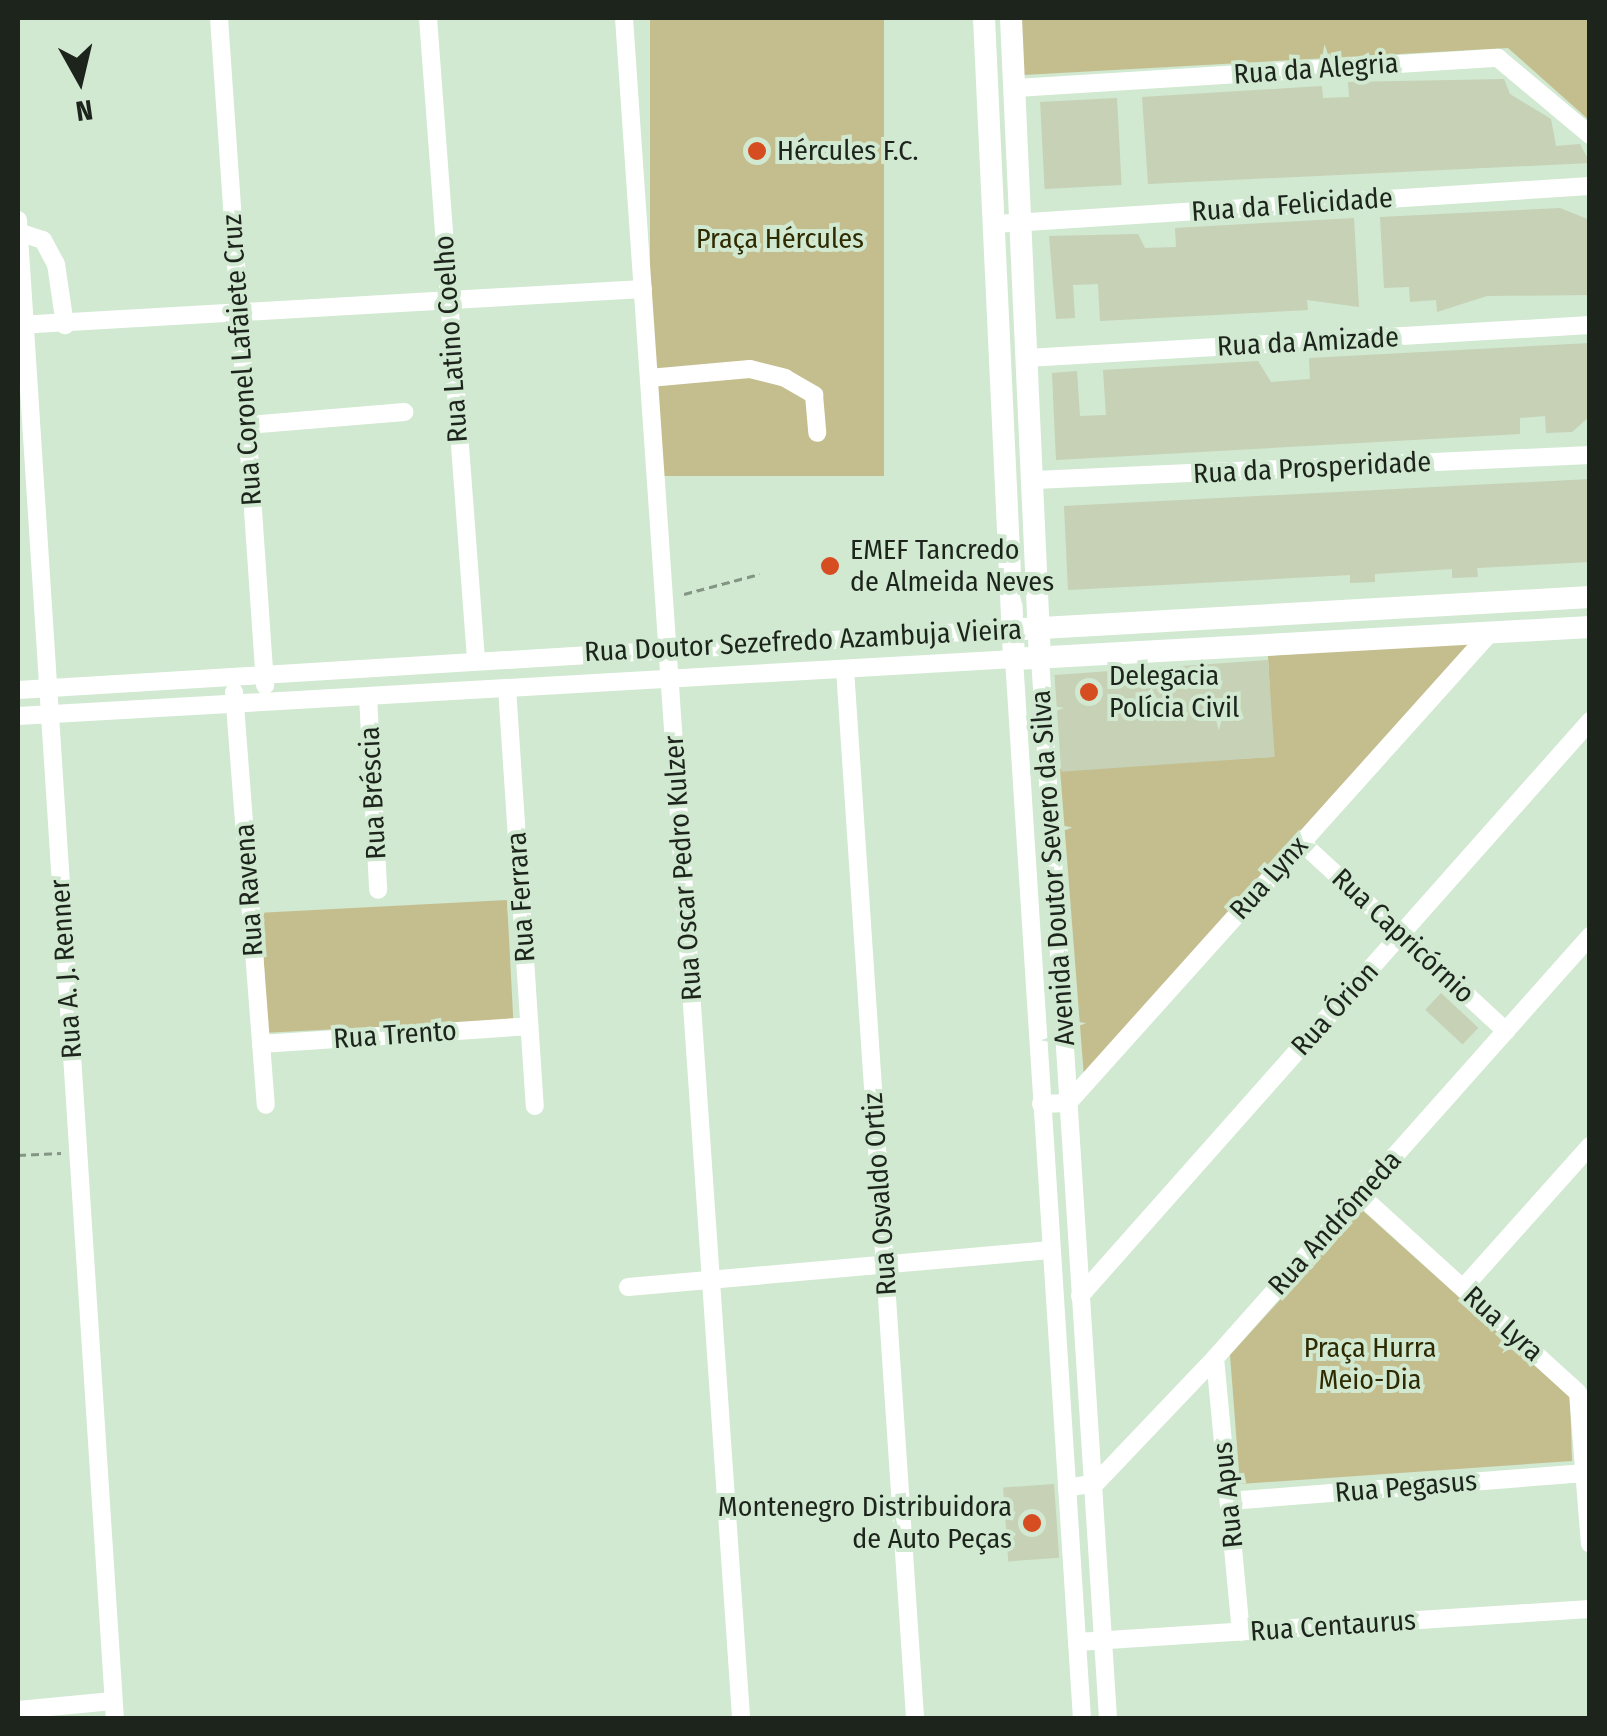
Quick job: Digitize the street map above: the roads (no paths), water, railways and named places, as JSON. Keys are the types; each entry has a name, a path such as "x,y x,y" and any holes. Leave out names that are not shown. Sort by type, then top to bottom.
{"main road":[{"name":"Avenida Doutor Severo da Silva","path":"984,18 1014,660"},
{"name":"Avenida Doutor Severo da Silva","path":"1011,18 1024,222 1040,658"},
{"name":"Rua Doutor Sezefredo Azambuja Vieira","path":"1012,629 1590,597"},
{"path":"1222,618 1222,648"},
{"name":"Rua Doutor Sezefredo Azambuja Vieira","path":"1014,660 1590,627"}],"street":[{"name":"Rua Coronel Lafaiete Cruz","path":"219,18 266,702"},
{"name":"Rua Latino Coelho","path":"428,18 476,660"},
{"name":"Rua Oscar Pedro Kulzer","path":"624,18 742,1718"},
{"name":"Rua da Alegria","path":"1016,88 1498,58 1590,135"},
{"name":"Rua da Felicidade","path":"995,224 1590,186"},
{"name":"Rua A. J. Renner","path":"18,220 21,326 114,1710"},
{"path":"18,232 43,240 56,264 65,325"},
{"path":"21,326 642,289"},
{"name":"Rua da Amizade","path":"1028,358 1590,324"},
{"path":"648,378 750,369 785,378 814,396 816,433"},
{"path":"246,425 404,412"},
{"name":"Rua da Prosperidade","path":"1035,480 1590,455"},
{"name":"Rua Doutor Sezefredo Azambuja Vieira","path":"18,690 1012,629"},
{"name":"Rua Lynx","path":"1068,1103 1490,633"},
{"name":"Avenida Doutor Severo da Silva","path":"1040,658 1080,1296 1096,1483 1108,1718"},
{"name":"Rua Doutor Sezefredo Azambuja Vieira","path":"18,716 1014,660"},
{"name":"Avenida Doutor Severo da Silva","path":"1014,660 1017,758 1082,1718"},
{"name":"Rua Osvaldo Ortiz","path":"845,669 915,1718"},
{"name":"Rua Ravena","path":"232,676 266,1105"},
{"name":"Rua Ferrara","path":"507,688 535,1106"},
{"name":"Rua Bréscia","path":"368,696 378,890"},
{"name":"Rua Órion","path":"1080,1296 1590,721"},
{"path":"1017,758 1044,755"},
{"name":"Rua Capricórnio","path":"1301,842 1506,1031"},
{"name":"Rua Andrômeda","path":"1096,1483 1215,1358 1590,936"},
{"name":"Rua Trento","path":"261,1044 529,1026"},
{"path":"1040,1104 1068,1103"},
{"path":"1463,1288 1590,1146"},
{"path":"1567,1172 1590,1171"},
{"name":"Rua Lyra","path":"1360,1195 1578,1393 1590,1544"},
{"path":"628,1287 1050,1250"},
{"name":"Rua Apus","path":"1215,1358 1241,1632"},
{"name":"Rua Pegasus","path":"1228,1501 1582,1473"},
{"path":"1067,1488 1096,1483"},
{"name":"Rua Centaurus","path":"1077,1642 1590,1609"},
{"path":"18,1710 114,1710"}],"place":[{"name":"Hércules F.C.","path":"757,151"},
{"name":"EMEF Tancredo de Almeida Neves","path":"830,566"},
{"name":"Delegacia Polícia Civil","path":"1089,692"},
{"name":"Montenegro Distribuidora de Auto Peças","path":"1032,1523"}],"park label":[{"name":"Praça Hércules","path":"780,239"},
{"name":"Praça Hurra Meio-Dia","path":"1370,1364"}]}
